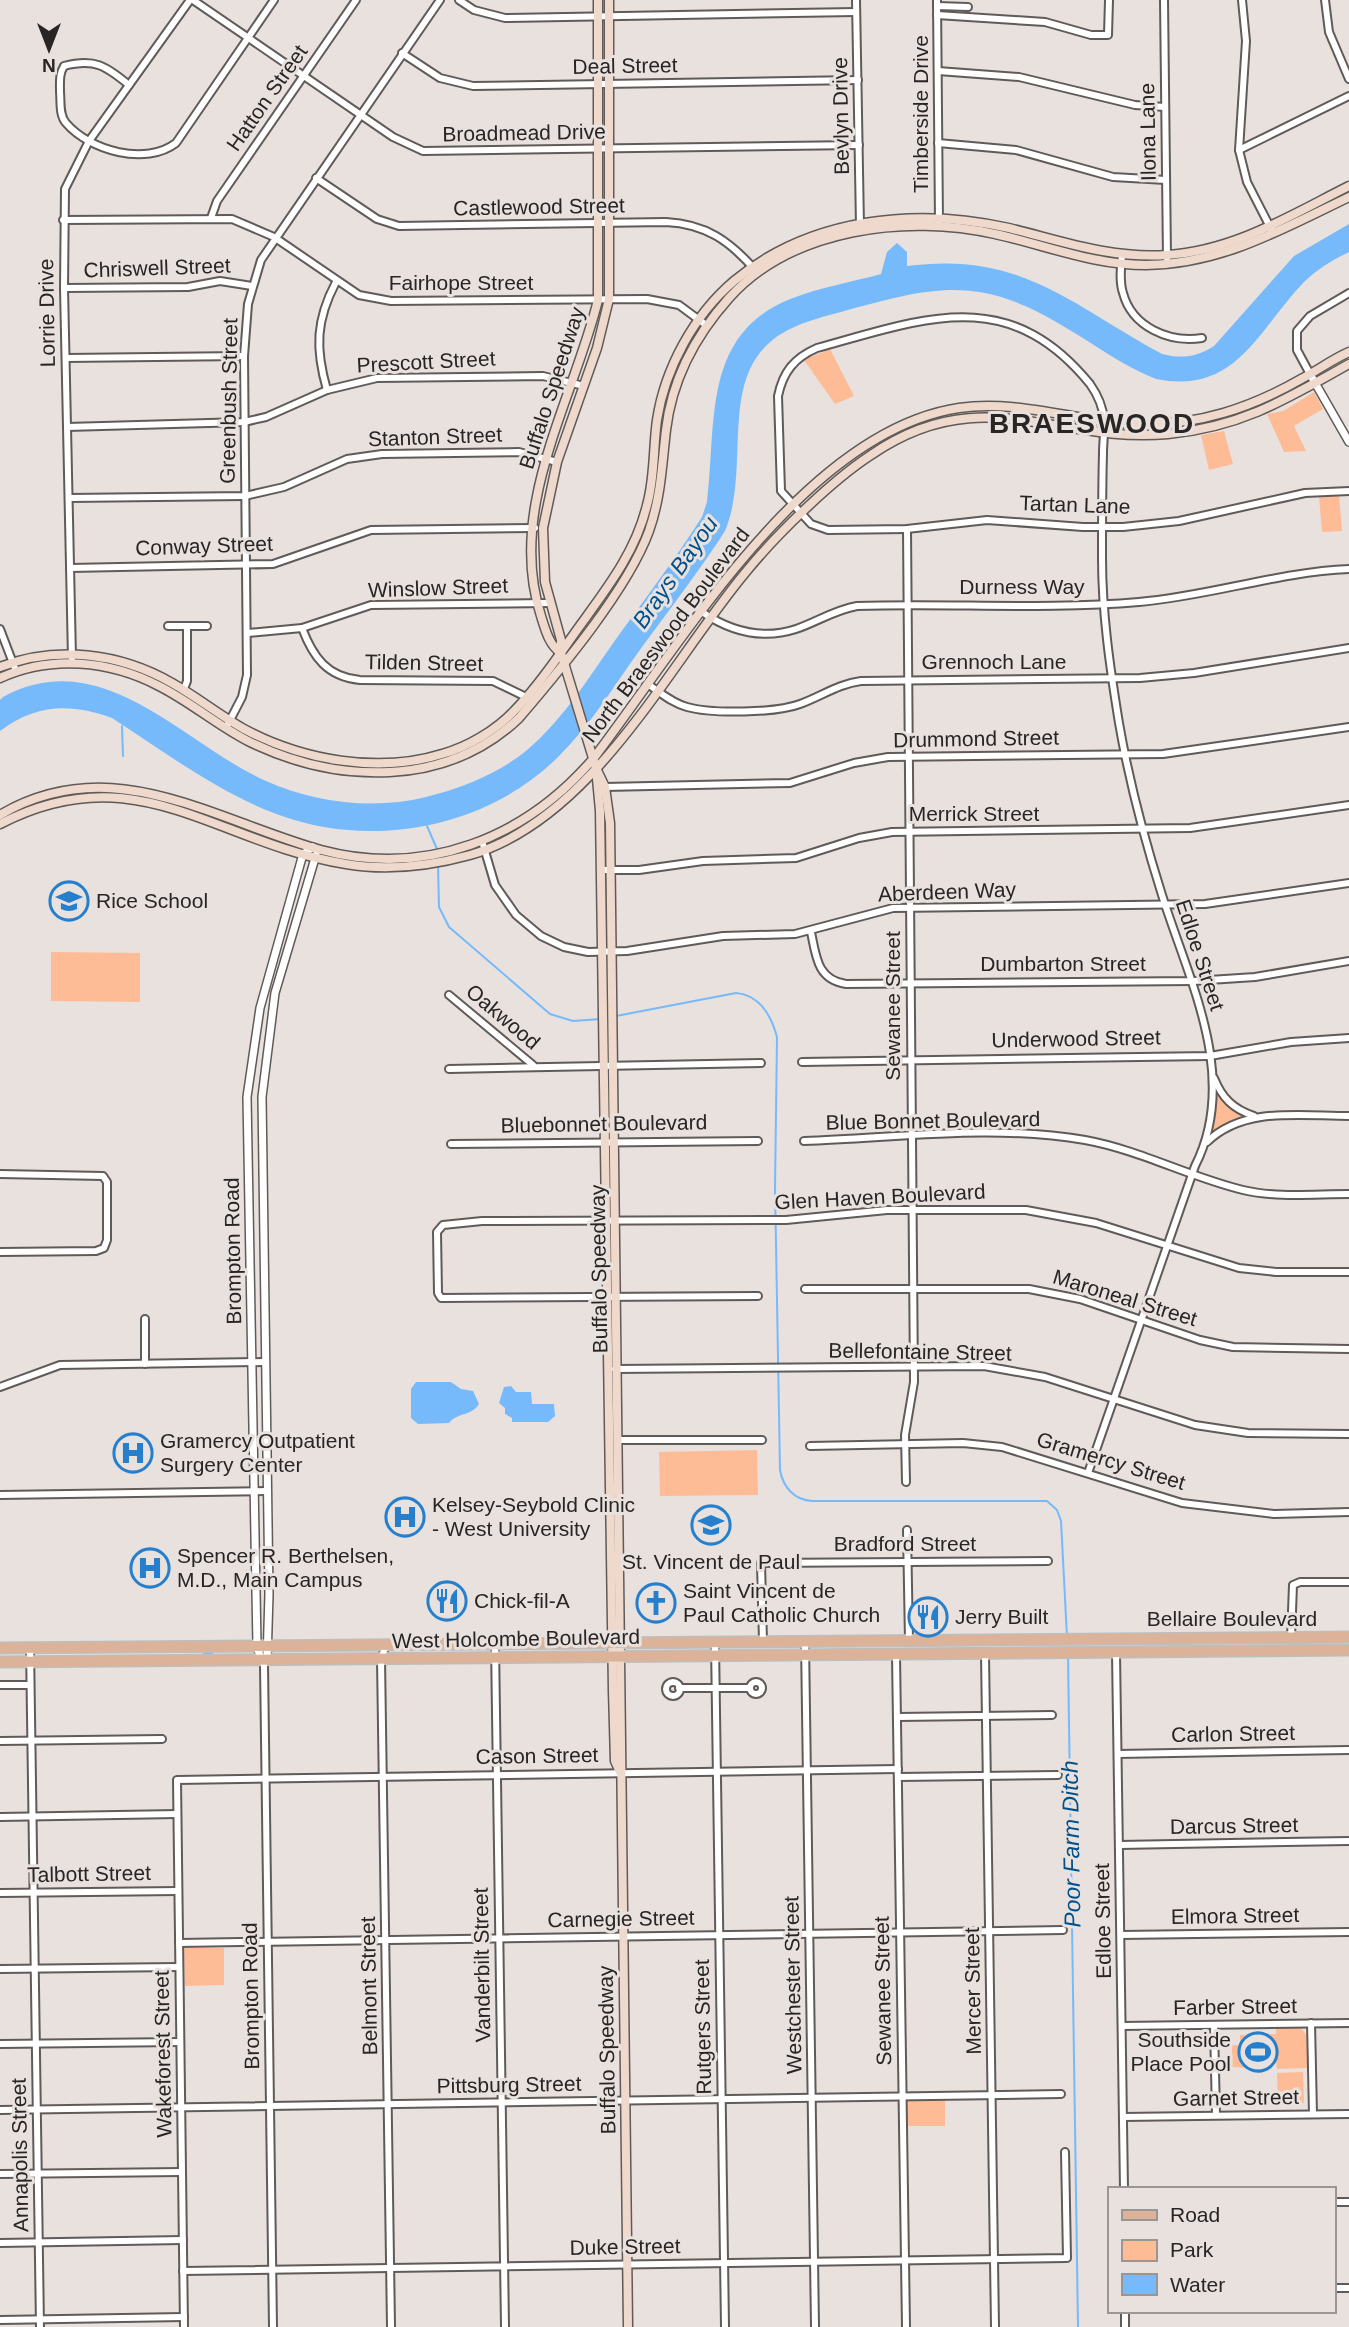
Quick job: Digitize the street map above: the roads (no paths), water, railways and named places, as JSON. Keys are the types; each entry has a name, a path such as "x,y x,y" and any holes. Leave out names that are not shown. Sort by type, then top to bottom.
{"main road":[{"name":"Buffalo Speedway","path":"598,0 599,84 610,223 609,299 557,462 543,528 542,558 548,603 562,640 563,663 596,768 606,787 607,952 612,1007 608,1025 612,1297 607,1369 610,1531 617,1643"},
{"name":"Buffalo Speedway","path":"561,653 548,636 537,603 533,527 546,458 574,382 598,300 600,223 610,84 609,0"},
{"path":"1271,230 1349,186"},
{"path":"0,667 72,659 123,663 184,689 228,724 304,752 349,761 411,762 455,750 482,735 514,711 561,653 622,566 640,529 650,495 664,390 678,354 728,286 804,239 907,218 939,223 999,226 1122,259 1167,260 1271,230 1349,197"},
{"path":"72,659 140,677 228,724 265,748 314,764 370,772 404,772 440,764 478,748 509,727 547,684 627,576 645,542 657,503 668,418 675,387 703,322"},
{"name":"North Braeswood Boulevard","path":"194,811 303,854 376,868 451,855 535,825 576,792 596,768 702,612 755,544 838,465 866,443 932,414 958,408 998,405 1136,424 1199,420 1245,407 1349,352"},
{"name":"North Braeswood Boulevard","path":"483,845 552,802 593,759 775,538 868,456 894,440 935,424 995,416 1103,431 1165,434 1201,430 1259,414 1349,364"},
{"path":"932,414 935,424"},
{"path":"1199,420 1201,430"},
{"path":"558,629 565,632 577,630"},
{"path":"0,678 14,666"},
{"path":"547,684 570,687"},
{"path":"586,736 600,741 609,738"},
{"name":"Buffalo Speedway","path":"596,768 606,871"},
{"path":"576,792 590,790 598,794"},
{"name":"North Braeswood Boulevard","path":"0,815 44,800 111,796 194,811 313,847 379,858 430,859"},
{"name":"North Braeswood Boulevard","path":"0,824 44,800"},
{"name":"Buffalo Speedway","path":"607,952 603,1010 608,1025"},
{"name":"Buffalo Speedway","path":"612,1297 618,1369 621,1538 615,1761 620,1772 628,2327"},
{"path":"610,1531 621,1538"},
{"path":"1269,1637 1269,1651"},
{"name":"Bellaire Boulevard","path":"1116,1639 1349,1637"},
{"path":"1186,1638 1186,1653"},
{"path":"1116,1639 1116,1653"},
{"name":"West Holcombe Boulevard","path":"0,1648 1116,1639"},
{"path":"979,1640 985,1654"},
{"path":"896,1655 908,1641"},
{"path":"763,1642 764,1656"},
{"name":"Bellaire Boulevard","path":"1116,1653 1349,1650"},
{"name":"West Holcombe Boulevard","path":"0,1662 264,1662 1116,1653"}],"street":[{"name":"Broadmead Drive","path":"192,0 402,143 430,152 859,145"},
{"name":"Lorrie Drive","path":"72,659 63,220 68,179 89,141 192,0"},
{"path":"129,85 106,66 97,63 64,66 60,73 62,115 67,124 106,150 119,152 168,149 176,143 274,0"},
{"name":"Hatton Street","path":"211,218 217,201 356,0"},
{"name":"Greenbush Street","path":"228,724 245,687 248,633 244,356 245,324 252,286 274,237 440,0"},
{"path":"459,0 474,10 505,19 856,12"},
{"name":"Bevlyn Drive","path":"856,0 860,228"},
{"path":"937,3 1045,22 1091,35 1108,35 1109,0"},
{"name":"Ilona Lane","path":"1164,0 1167,260"},
{"path":"1242,0 1245,41 1239,150 1247,182 1271,230"},
{"path":"1325,0 1329,32 1349,79"},
{"name":"Timberside Drive","path":"937,3 939,223"},
{"path":"937,15 968,7"},
{"name":"Deal Street","path":"402,53 453,83 610,84 858,80"},
{"path":"938,71 1019,77 1135,105 1166,107"},
{"path":"1239,150 1349,96"},
{"path":"938,143 1016,150 1114,177 1166,180"},
{"name":"Castlewood Street","path":"316,178 389,225 666,222 695,225 721,237 755,270"},
{"name":"Fairhope Street","path":"63,220 233,219 274,237 336,282 359,295 391,301 609,299 669,303 688,310 703,322"},
{"path":"1122,259 1122,292 1140,320 1168,337 1202,338"},
{"name":"Chriswell Street","path":"64,288 188,287 229,281 252,286"},
{"path":"327,390 318,360 317,333 326,301 336,282"},
{"path":"1349,293 1310,316 1297,331 1297,350 1349,442"},
{"path":"802,516 793,507 779,483 778,396 781,381 789,368 800,357 817,348 944,316 965,314 990,318 1025,331 1060,354 1093,388 1104,420"},
{"path":"66,358 244,356"},
{"name":"Prescott Street","path":"67,427 244,422 266,417 327,390 358,381 395,377 543,376 583,386"},
{"name":"Edloe Street","path":"1088,1473 1193,1172 1207,1143 1213,1076 1194,981 1142,829 1111,679 1104,604 1104,420"},
{"name":"Stanton Street","path":"69,498 245,496 284,487 348,459 365,456 519,452 557,462"},
{"name":"Tartan Lane","path":"802,516 817,528 828,530 907,529 987,520 1102,527 1179,521 1281,497 1349,491"},
{"name":"Conway Street","path":"70,568 273,564 297,557 334,540 371,530 543,528"},
{"name":"Sewanee Street","path":"906,1482 905,1444 914,1366 907,529"},
{"name":"Durness Way","path":"702,612 737,631 784,632 842,608 908,604 1104,604 1200,595 1284,577 1349,569"},
{"name":"Winslow Street","path":"248,633 302,628 371,605 548,603"},
{"path":"168,626 207,626"},
{"path":"184,689 187,681 187,626"},
{"name":"Tilden Street","path":"302,628 315,657 340,676 360,680 493,681 507,685 526,697"},
{"path":"0,629 14,666"},
{"name":"Grennoch Lane","path":"653,687 677,703 698,709 777,709 801,704 841,685 908,680 1111,679 1194,674 1349,648"},
{"name":"Drummond Street","path":"606,787 782,784 810,779 876,758 1125,754 1200,750 1298,732 1349,727"},
{"name":"Merrick Street","path":"606,871 713,860 796,858 867,836 909,831 1211,826 1349,804"},
{"name":"Aberdeen Way","path":"483,845 495,885 508,905 530,928 564,947 607,952 723,936 811,932 870,911 910,907 1229,902 1349,883"},
{"path":"303,854 313,847"},
{"name":"Brompton Road","path":"273,2327 264,1662 270,1646 262,1097 275,993 316,858 313,847"},
{"name":"Brompton Road","path":"264,1662 257,1646 247,1097 260,1008 303,854"},
{"path":"282,929 293,932"},
{"name":"Dumbarton Street","path":"811,932 818,966 830,979 846,984 1194,981 1255,977 1349,961"},
{"name":"Oakwood","path":"449,995 535,1066"},
{"path":"260,1008 274,1012"},
{"name":"Underwood Street","path":"802,1062 1210,1056 1291,1042 1349,1038"},
{"path":"449,1069 761,1063"},
{"path":"1213,1076 1229,1104 1255,1117"},
{"path":"1207,1143 1231,1124 1255,1117 1349,1116"},
{"name":"Blue Bonnet Boulevard","path":"804,1141 912,1135 1053,1135 1113,1146 1252,1192 1349,1194"},
{"name":"Bluebonnet Boulevard","path":"451,1144 758,1141"},
{"path":"0,1174 97,1174 107,1180 107,1243 96,1251 0,1252"},
{"name":"Glen Haven Boulevard","path":"612,1297 441,1298 436,1232 443,1225 482,1221 786,1220 912,1210 1007,1209 1051,1213 1107,1226 1239,1268 1276,1272 1349,1272"},
{"path":"250,1235 263,1235"},
{"name":"Maroneal Street","path":"805,1289 1029,1289 1080,1299 1200,1340 1233,1347 1349,1349"},
{"path":"612,1297 758,1296"},
{"path":"145,1319 145,1364"},
{"path":"0,1387 60,1365 264,1362"},
{"name":"Bellefontaine Street","path":"607,1369 984,1366 1025,1372 1168,1418 1223,1430 1283,1435 1349,1434"},
{"path":"619,1440 762,1440"},
{"name":"Gramercy Street","path":"810,1446 905,1444 1002,1447 1148,1494 1223,1510 1274,1514 1349,1512"},
{"path":"0,1495 267,1492"},
{"path":"907,1530 908,1641"},
{"path":"255,1555 269,1556"},
{"name":"Bradford Street","path":"763,1642 761,1563 1048,1561"},
{"path":"1291,1637 1293,1585 1300,1582 1349,1582"},
{"name":"Westchester Street","path":"805,1642 815,2327"},
{"name":"Rutgers Street","path":"715,1643 725,2327"},
{"name":"Vanderbilt Street","path":"495,1644 505,2327"},
{"name":"Belmont Street","path":"386,1645 381,1659 391,2327"},
{"name":"Annapolis Street","path":"30,1647 40,2323"},
{"name":"Edloe Street","path":"1116,1653 1124,2187"},
{"name":"Mercer Street","path":"985,1654 995,2327"},
{"name":"Sewanee Street","path":"896,1655 906,2327"},
{"path":"0,1685 30,1685"},
{"path":"679,1688 750,1688"},
{"path":"897,1717 1052,1715"},
{"path":"0,1741 162,1739"},
{"name":"Carlon Street","path":"1118,1754 1349,1750"},
{"name":"Cason Street","path":"177,1780 898,1769"},
{"path":"898,1777 1058,1775"},
{"name":"Wakeforest Street","path":"177,1780 184,2327"},
{"path":"0,1817 177,1814"},
{"name":"Darcus Street","path":"1119,1845 1349,1841"},
{"name":"Talbott Street","path":"0,1893 178,1891"},
{"name":"Carnegie Street","path":"179,1942 1063,1930"},
{"name":"Elmora Street","path":"1121,1935 1349,1932"},
{"path":"0,1969 179,1967"},
{"path":"1311,2023 1312,2114"},
{"name":"Farber Street","path":"1122,2026 1349,2023"},
{"path":"1214,2025 1216,2115"},
{"path":"0,2044 180,2042"},
{"name":"Pittsburg Street","path":"0,2110 1061,2094"},
{"name":"Garnet Street","path":"1124,2117 1349,2114"},
{"name":"Duke Street","path":"183,2271 1067,2258 1065,2152"},
{"path":"0,2174 182,2172"},
{"path":"0,2243 183,2239"},
{"path":"0,2320 40,2323 184,2318"}],"water":[{"name":"Brays Bayou","path":"1349,224 1349,252 1309,277 1242,355 1226,368 1206,377 1183,381 1156,379 1122,362 1037,311 1008,299 957,290 931,291 874,303 800,324 777,337 766,345 758,356 744,387 738,427 735,491 725,531 570,745 530,781 498,800 464,815 428,825 391,830 354,831 317,826 282,816 238,797 112,718 97,713 68,708 40,711 13,722 0,731 0,700 3,697 40,684 74,682 108,690 140,704 234,764 266,781 305,795 345,802 386,803 426,797 466,785 516,759 564,712 702,517 707,502 719,383 728,357 742,333 763,314 804,294 881,274 887,252 897,243 907,252 907,266 947,263 982,266 1014,274 1071,300 1162,354 1189,356 1214,346 1294,256"},
{"path":"416,1382 451,1382 461,1389 473,1391 479,1404 449,1423 418,1424 411,1418 411,1389"},
{"path":"511,1386 516,1392 531,1392 532,1404 554,1404 555,1416 548,1422 512,1422 512,1418 505,1414 505,1408 499,1403 504,1387"}],"waterway":[{"path":"122,726 123,756"},
{"path":"427,826 437,849"},
{"path":"438,865 439,907 449,927 550,1014 573,1021 601,1019"},
{"path":"616,1016 736,993 758,1002 768,1014 777,1037 775,1188 780,1470 787,1487 800,1498 812,1501 1047,1501 1057,1510 1061,1521 1067,1637"},
{"name":"Poor Farm Ditch","path":"1068,1656 1078,2327"}],"place":[{"name":"Rice School","path":"69,901"},
{"name":"Gramercy Outpatient Surgery Center","path":"133,1453"},
{"name":"Kelsey-Seybold Clinic - West University","path":"405,1517"},
{"name":"St. Vincent de Paul","path":"711,1525"},
{"name":"Spencer R. Berthelsen, M.D., Main Campus","path":"150,1568"},
{"name":"Chick-fil-A","path":"447,1601"},
{"name":"Saint Vincent de Paul Catholic Church","path":"656,1603"},
{"name":"Jerry Built","path":"928,1617"},
{"name":"Southside Place Pool","path":"1258,2052"}],"district":[{"name":"BRAESWOOD","path":"1092,423"}]}
